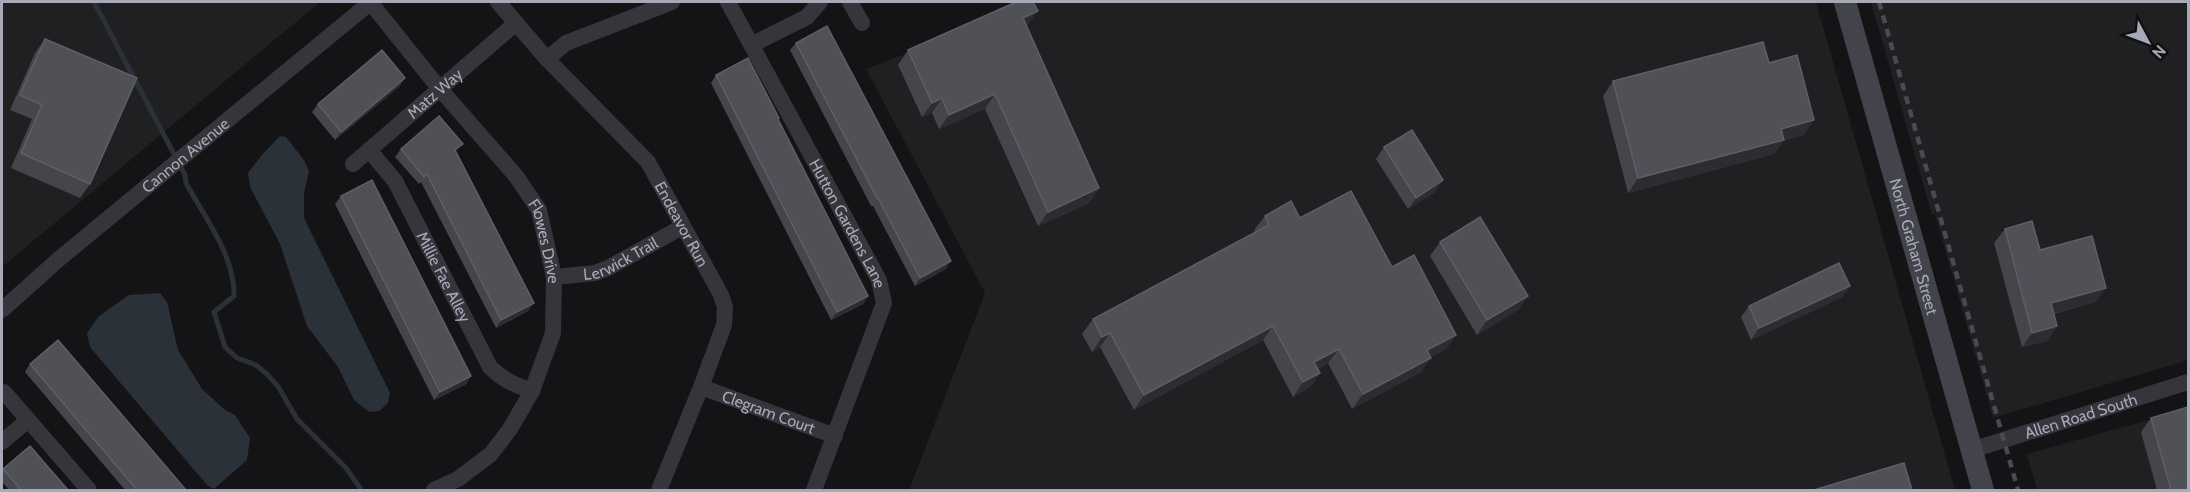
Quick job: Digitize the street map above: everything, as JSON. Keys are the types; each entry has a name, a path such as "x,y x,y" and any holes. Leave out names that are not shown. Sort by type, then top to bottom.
{"main road":[{"name":"North Graham Street","path":"1845,2 1983,490"}],"street":[{"name":"Flowes Drive","path":"371,2 439,88 516,176 539,210 555,277 554,333 532,391 510,429 491,454 461,485 434,490"},
{"name":"Cannon Avenue","path":"2,310 59,259 371,2"},
{"name":"Endeavor Run","path":"498,2 547,59 648,162 726,307 724,325 659,490"},
{"path":"547,59 566,43 672,2"},
{"name":"Hutton Gardens Lane","path":"728,2 753,44 879,280 883,292 884,303 814,490"},
{"path":"753,44 807,17 820,2"},
{"path":"850,2 862,23"},
{"name":"Matz Way","path":"353,164 516,22"},
{"name":"Millie Fae Alley","path":"369,150 395,182 490,367 501,378 532,391"},
{"name":"Lerwick Trail","path":"555,277 595,273 608,268 682,226"},
{"name":"Allen Road South","path":"1972,450 2188,382"},
{"name":"Clegram Court","path":"701,387 835,436"},
{"path":"4,392 89,490"},
{"path":"2,442 28,420"}],"shaded area":[{"path":"3,2 320,2 2,267"},
{"path":"1040,2 1816,2 1955,490 909,490 985,293 866,69"},
{"path":"1871,2 2188,2 2188,360 1993,418"},
{"path":"280,136 286,137 304,160 309,171 304,193 304,218 390,393 388,403 379,411 369,412 354,400 338,367 307,326 280,244 250,187 248,173"},
{"path":"160,293 167,302 178,350 202,389 225,410 235,415 250,438 247,460 214,489 207,485 90,347 87,333 99,316 129,295"},
{"path":"2188,409 2188,490 2037,490 2027,454"}],"building":[{"path":"1016,2 1033,2 1038,11 1023,18 1099,188 1048,212 995,94 949,115 942,98 932,103 908,50"},
{"path":"827,26 951,261 920,278 796,43"},
{"path":"45,39 137,78 90,184 21,153 42,105 20,95"},
{"path":"1763,42 1769,63 1797,55 1814,120 1781,129 1784,140 1638,178 1613,81"},
{"path":"382,50 405,78 341,132 318,104"},
{"path":"748,58 868,296 837,312 716,75"},
{"path":"439,116 463,144 455,150 534,303 501,320 427,174 424,177 401,149"},
{"path":"1412,130 1443,180 1416,198 1384,147"},
{"path":"372,180 471,376 440,392 341,196"},
{"path":"1351,191 1392,267 1414,255 1456,335 1427,350 1431,358 1363,394 1339,349 1314,362 1320,373 1303,382 1273,326 1144,395 1110,333 1102,337 1093,319 1269,225 1265,216 1291,201 1300,218"},
{"path":"1480,217 1528,296 1487,320 1440,242"},
{"path":"2032,221 2040,250 2092,236 2106,288 2051,303 2057,326 2032,333 2005,229"},
{"path":"1839,263 1850,286 1759,328 1749,306"},
{"path":"58,340 186,490 137,490 30,364"},
{"path":"2188,407 2188,490 2171,490 2151,418"},
{"path":"30,446 68,490 21,490 3,469"},
{"path":"1904,463 1912,490 1814,490"}],"waterway":[{"path":"94,2 185,175 186,183 218,238 230,266 234,296 214,312 225,347 237,358 256,365 268,375 279,388 297,419 346,468 360,488"}],"railway":[{"path":"1879,2 2018,490"}]}
